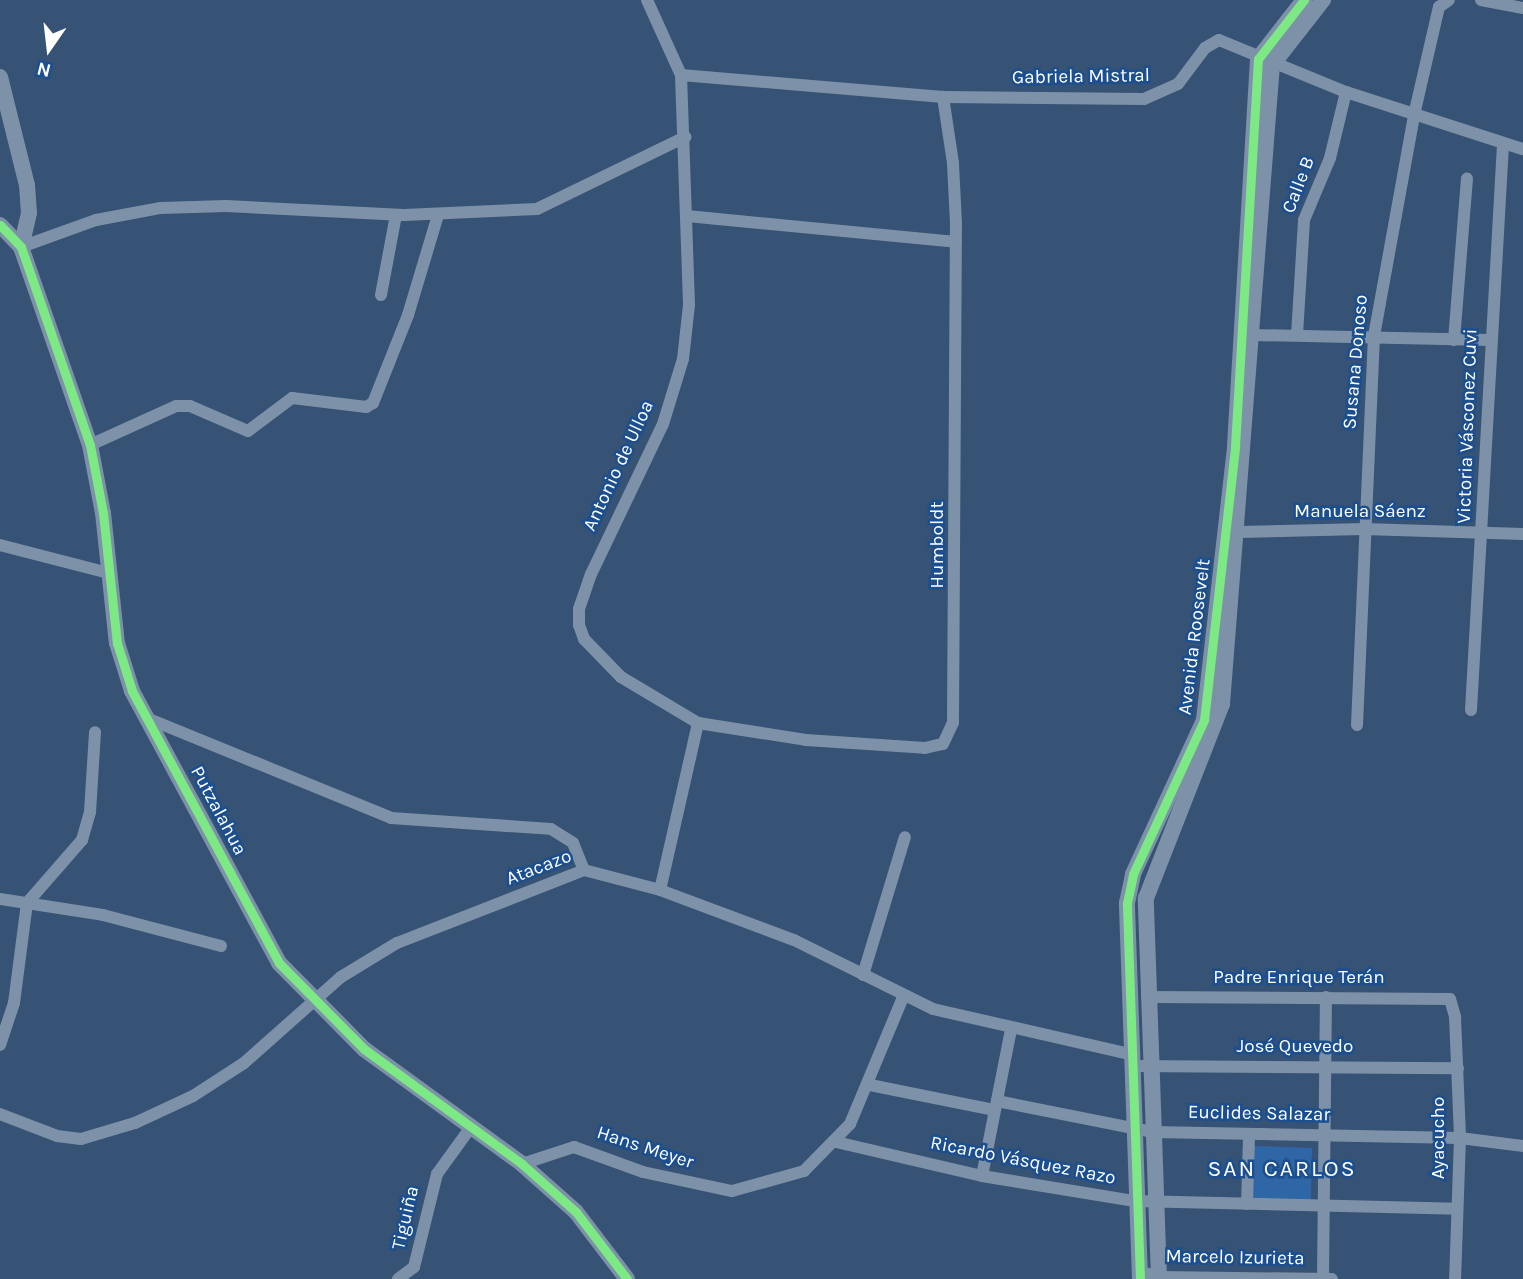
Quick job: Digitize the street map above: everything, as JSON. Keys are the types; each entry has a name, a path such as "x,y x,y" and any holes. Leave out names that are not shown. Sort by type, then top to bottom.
{"street":[{"name":"Antonio de Ulloa","path":"647,0 681,75 689,305 680,369 663,424 591,574 579,609 579,625 584,639 621,677 698,723"},
{"path":"1265,62 1304,0"},
{"path":"1265,62 1323,0"},
{"path":"1481,0 1523,8"},
{"name":"Susana Donoso","path":"1357,725 1374,335 1415,115 1444,4"},
{"name":"Gabriela Mistral","path":"681,75 943,97 1144,99 1178,84 1205,48 1219,40 1240,46 1265,62 1346,92 1523,149"},
{"name":"Avenida Roosevelt","path":"1159,1278 1149,1066 1146,898 1219,722 1239,532 1254,335 1265,62"},
{"name":"Avenida Roosevelt","path":"1139,1275 1127,903 1133,874 1204,720 1235,446 1265,62"},
{"path":"0,77 27,185 29,213 20,247"},
{"name":"Calle B","path":"1297,335 1304,220 1330,158 1346,92"},
{"name":"Humboldt","path":"698,723 806,740 926,748 943,744 953,723 957,610 956,242 953,163 943,97"},
{"path":"20,247 96,220 160,208 226,205 396,215 537,209 685,137"},
{"name":"Victoria Vásconez Cuvi","path":"1471,710 1503,144"},
{"path":"1454,340 1467,179"},
{"path":"380,295 396,215"},
{"path":"90,445 176,406 190,406 248,430 292,398 366,407 373,403 408,315 439,215"},
{"path":"687,216 956,242"},
{"name":"Putzalahua","path":"0,225 20,247 90,445 103,513 117,643 132,691 279,963 364,1049 522,1164 576,1212 627,1279"},
{"path":"1254,335 1374,335 1490,340"},
{"name":"Manuela Sáenz","path":"1239,532 1364,529 1523,534"},
{"path":"0,545 108,573"},
{"path":"149,719 391,818 425,824 511,823 551,829 573,842 584,870"},
{"path":"660,890 698,723"},
{"path":"0,1045 15,1003 27,903 82,840 92,798 95,732"},
{"path":"863,975 905,837"},
{"name":"Atacazo","path":"0,1114 57,1136 81,1139 107,1134 193,1096 244,1063 316,1003 341,977 397,943 584,870 660,890 794,940 903,997 1011,1030 1131,1060"},
{"path":"0,899 151,925 220,946"},
{"name":"Hans Meyer","path":"522,1164 574,1147 643,1172 732,1191 804,1171 836,1142 870,1085 903,997"},
{"name":"Padre Enrique Terán","path":"1147,997 1450,999"},
{"path":"1323,1279 1322,1134 1326,997"},
{"name":"Ayacucho","path":"1450,999 1458,1068 1460,1138 1455,1279"},
{"path":"982,1176 1011,1030"},
{"name":"José Quevedo","path":"1131,1060 1149,1066 1458,1068"},
{"name":"Euclides Salazar","path":"870,1085 1152,1132 1460,1138 1523,1146"},
{"name":"Tiguiña","path":"398,1279 414,1267 438,1174 471,1127"},
{"path":"1247,1205 1249,1135"},
{"name":"Ricardo Vásquez Razo","path":"836,1142 982,1176 1135,1201 1457,1209"},
{"name":"Marcelo Izurieta","path":"1139,1275 1159,1278 1332,1279"}],"shaded area":[{"path":"1254,1146 1312,1148 1311,1202 1253,1200"}],"cycle path":[{"path":"1140,1279 1127,903 1133,874 1204,720 1235,446 1258,59 1304,0"},
{"path":"0,225 21,247 90,445 103,513 117,643 132,691 279,963 364,1049 522,1164 576,1212 627,1279"}],"district":[{"name":"SAN CARLOS","path":"1282,1169"}]}
